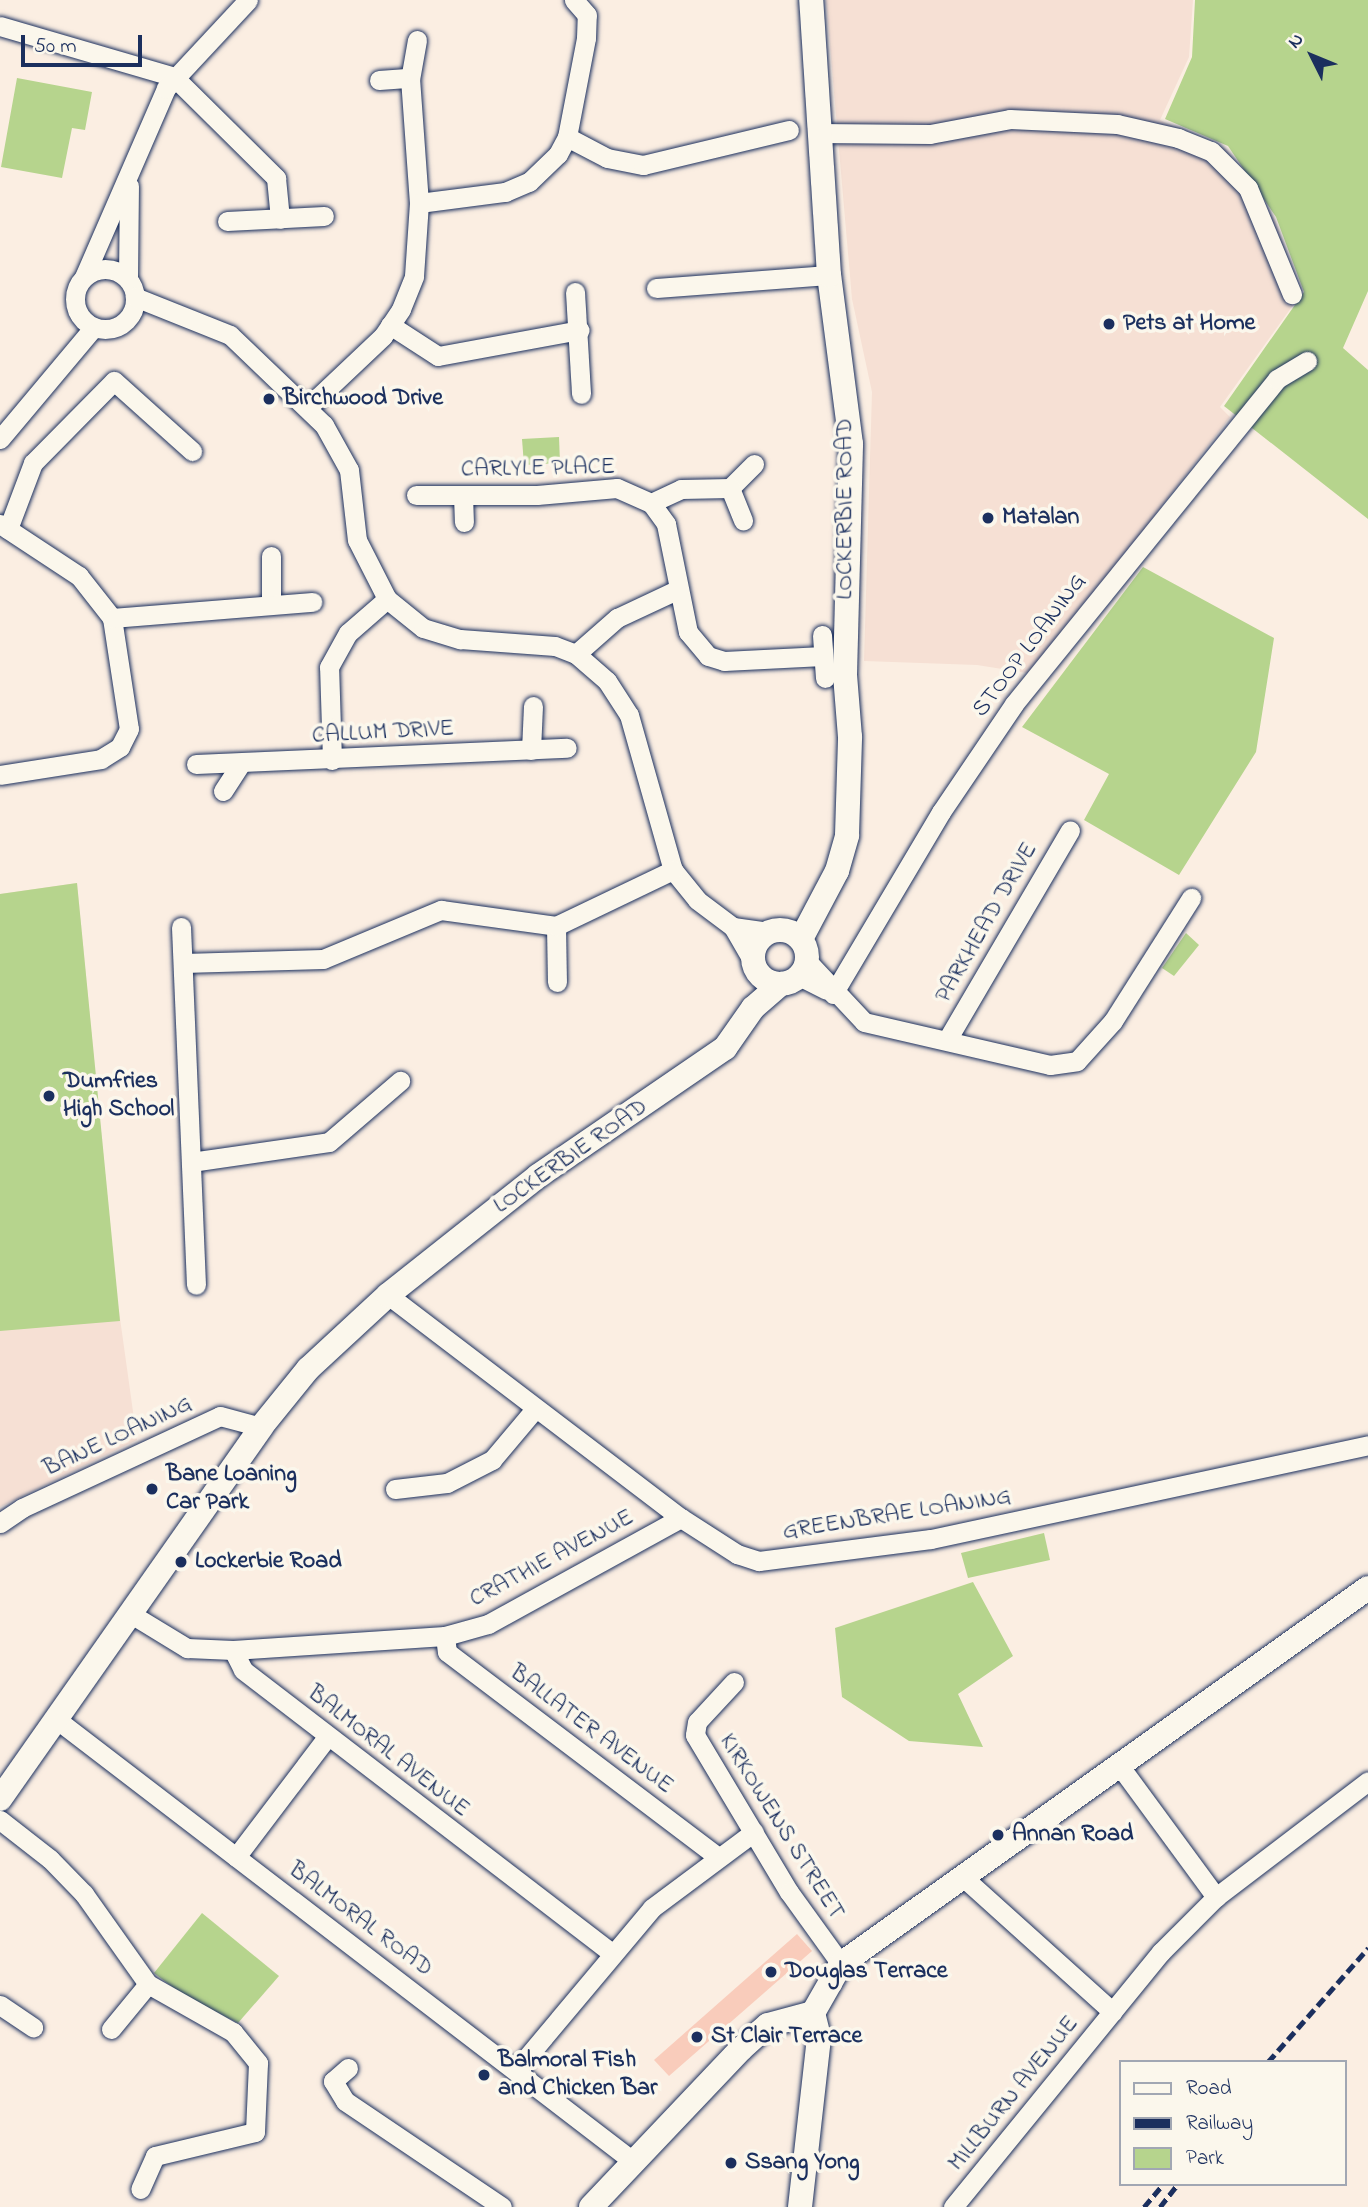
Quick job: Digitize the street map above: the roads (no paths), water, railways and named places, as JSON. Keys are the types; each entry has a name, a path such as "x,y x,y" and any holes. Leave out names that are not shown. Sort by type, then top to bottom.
{"main road":[{"name":"LOCKERBIE ROAD","path":"0,1799 261,1427 308,1369 388,1295 538,1176 724,1048 791,954 826,890 847,835 850,737 845,663 851,444 829,275 817,133 811,0"},
{"path":"753,1008 756,943 791,954"},
{"path":"755,965 791,954"},
{"path":"800,2207 819,2037 813,2013 841,1964 1368,1588"},
{"path":"591,2207 768,2025 813,2013"}],"street":[{"path":"94,327 76,305 84,277 129,178 153,112 174,77 248,0"},
{"path":"419,203 505,192 529,183 567,137 587,15 574,0"},
{"path":"0,26 174,77 276,178 280,219"},
{"path":"308,407 390,325 414,276 419,203 410,78 418,40"},
{"path":"379,80 410,78"},
{"path":"817,133 930,134 1010,119 1117,124 1178,138 1211,151 1248,188 1292,294"},
{"path":"567,137 607,158 643,165 789,131"},
{"path":"0,439 94,327 123,323 132,288 129,178"},
{"path":"227,222 324,216"},
{"path":"84,277 111,269 132,288 230,335 308,407 349,470 357,540 387,599 423,628 460,639 538,642 576,654 607,681 629,715 673,870 698,900 733,928 791,954 864,1022 1050,1065 1077,1061 1113,1021 1191,898"},
{"path":"656,288 829,275"},
{"path":"575,292 580,330 581,394"},
{"path":"390,325 438,356 580,330"},
{"name":"STOOP LOANING","path":"833,994 941,813 1014,704 1277,379 1307,361"},
{"path":"0,775 101,759 120,747 129,729 112,618 79,576 4,527 33,463 114,381 191,451"},
{"path":"754,464 730,488 681,489 651,503 666,524 688,632 708,656 724,661 823,656"},
{"name":"CARLYLE PLACE","path":"416,495 617,488 651,503"},
{"path":"730,488 743,521"},
{"path":"463,495 464,522"},
{"path":"271,556 271,602"},
{"path":"576,654 617,618 679,589"},
{"path":"332,760 329,667 348,634 387,599"},
{"path":"112,618 271,602 312,602"},
{"path":"822,635 825,678"},
{"path":"531,750 533,706"},
{"name":"CALLUM DRIVE","path":"196,764 239,766 567,748"},
{"path":"223,791 239,766"},
{"name":"PARKHEAD DRIVE","path":"947,1040 1070,830"},
{"path":"183,963 323,959 441,910 556,926 673,870"},
{"path":"556,926 557,982"},
{"path":"181,927 196,1285"},
{"path":"733,928 755,965"},
{"path":"191,1162 329,1142 400,1081"},
{"name":"GREENBRAE LOANING","path":"388,1295 681,1518 737,1554 759,1561 817,1557 931,1539 1368,1445"},
{"path":"395,1489 447,1483 492,1460 535,1409"},
{"name":"BANE LOANING","path":"0,1524 22,1508 220,1416 261,1427"},
{"name":"CRATHIE AVENUE","path":"233,1650 445,1636 488,1624 681,1518"},
{"path":"131,1614 187,1648 233,1650"},
{"name":"BALLATER AVENUE","path":"445,1636 447,1652 719,1857"},
{"name":"BALMORAL AVENUE","path":"233,1650 243,1670 611,1952"},
{"name":"KIRKOWENS STREET","path":"734,1682 697,1723 695,1735 754,1832 841,1964"},
{"name":"BALMORAL ROAD","path":"56,1719 634,2162"},
{"path":"236,1857 327,1737"},
{"path":"1119,1765 1216,1896"},
{"name":"MILLBURN AVENUE","path":"953,2207 1113,2012 1216,1896 1368,1781"},
{"path":"0,1820 84,1894 148,1983 248,2045 261,2085 256,2132 209,2138 155,2156 140,2189"},
{"path":"517,2070 611,1952 652,1908 754,1832"},
{"name":"MILLBURN AVENUE","path":"964,1878 1113,2012"},
{"path":"111,2029 148,1983"},
{"path":"0,2005 33,2027"},
{"path":"348,2068 333,2081 345,2101 502,2207"}],"railway":[{"path":"1270,2060 1368,1948"},
{"path":"1144,2207 1161,2186"},
{"path":"1160,2207 1176,2186"}],"place":[{"name":"Pets at Home","path":"1109,324"},
{"name":"Birchwood Drive","path":"269,399"},
{"name":"Matalan","path":"988,518"},
{"name":"Dumfries High School","path":"49,1096"},
{"name":"Bane Loaning Car Park","path":"152,1489"},
{"name":"Lockerbie Road","path":"181,1562"},
{"name":"Annan Road","path":"998,1835"},
{"name":"Douglas Terrace","path":"771,1972"},
{"name":"St Clair Terrace","path":"697,2037"},
{"name":"Balmoral Fish and Chicken Bar","path":"484,2075"},
{"name":"Ssang Yong","path":"731,2163"}]}
